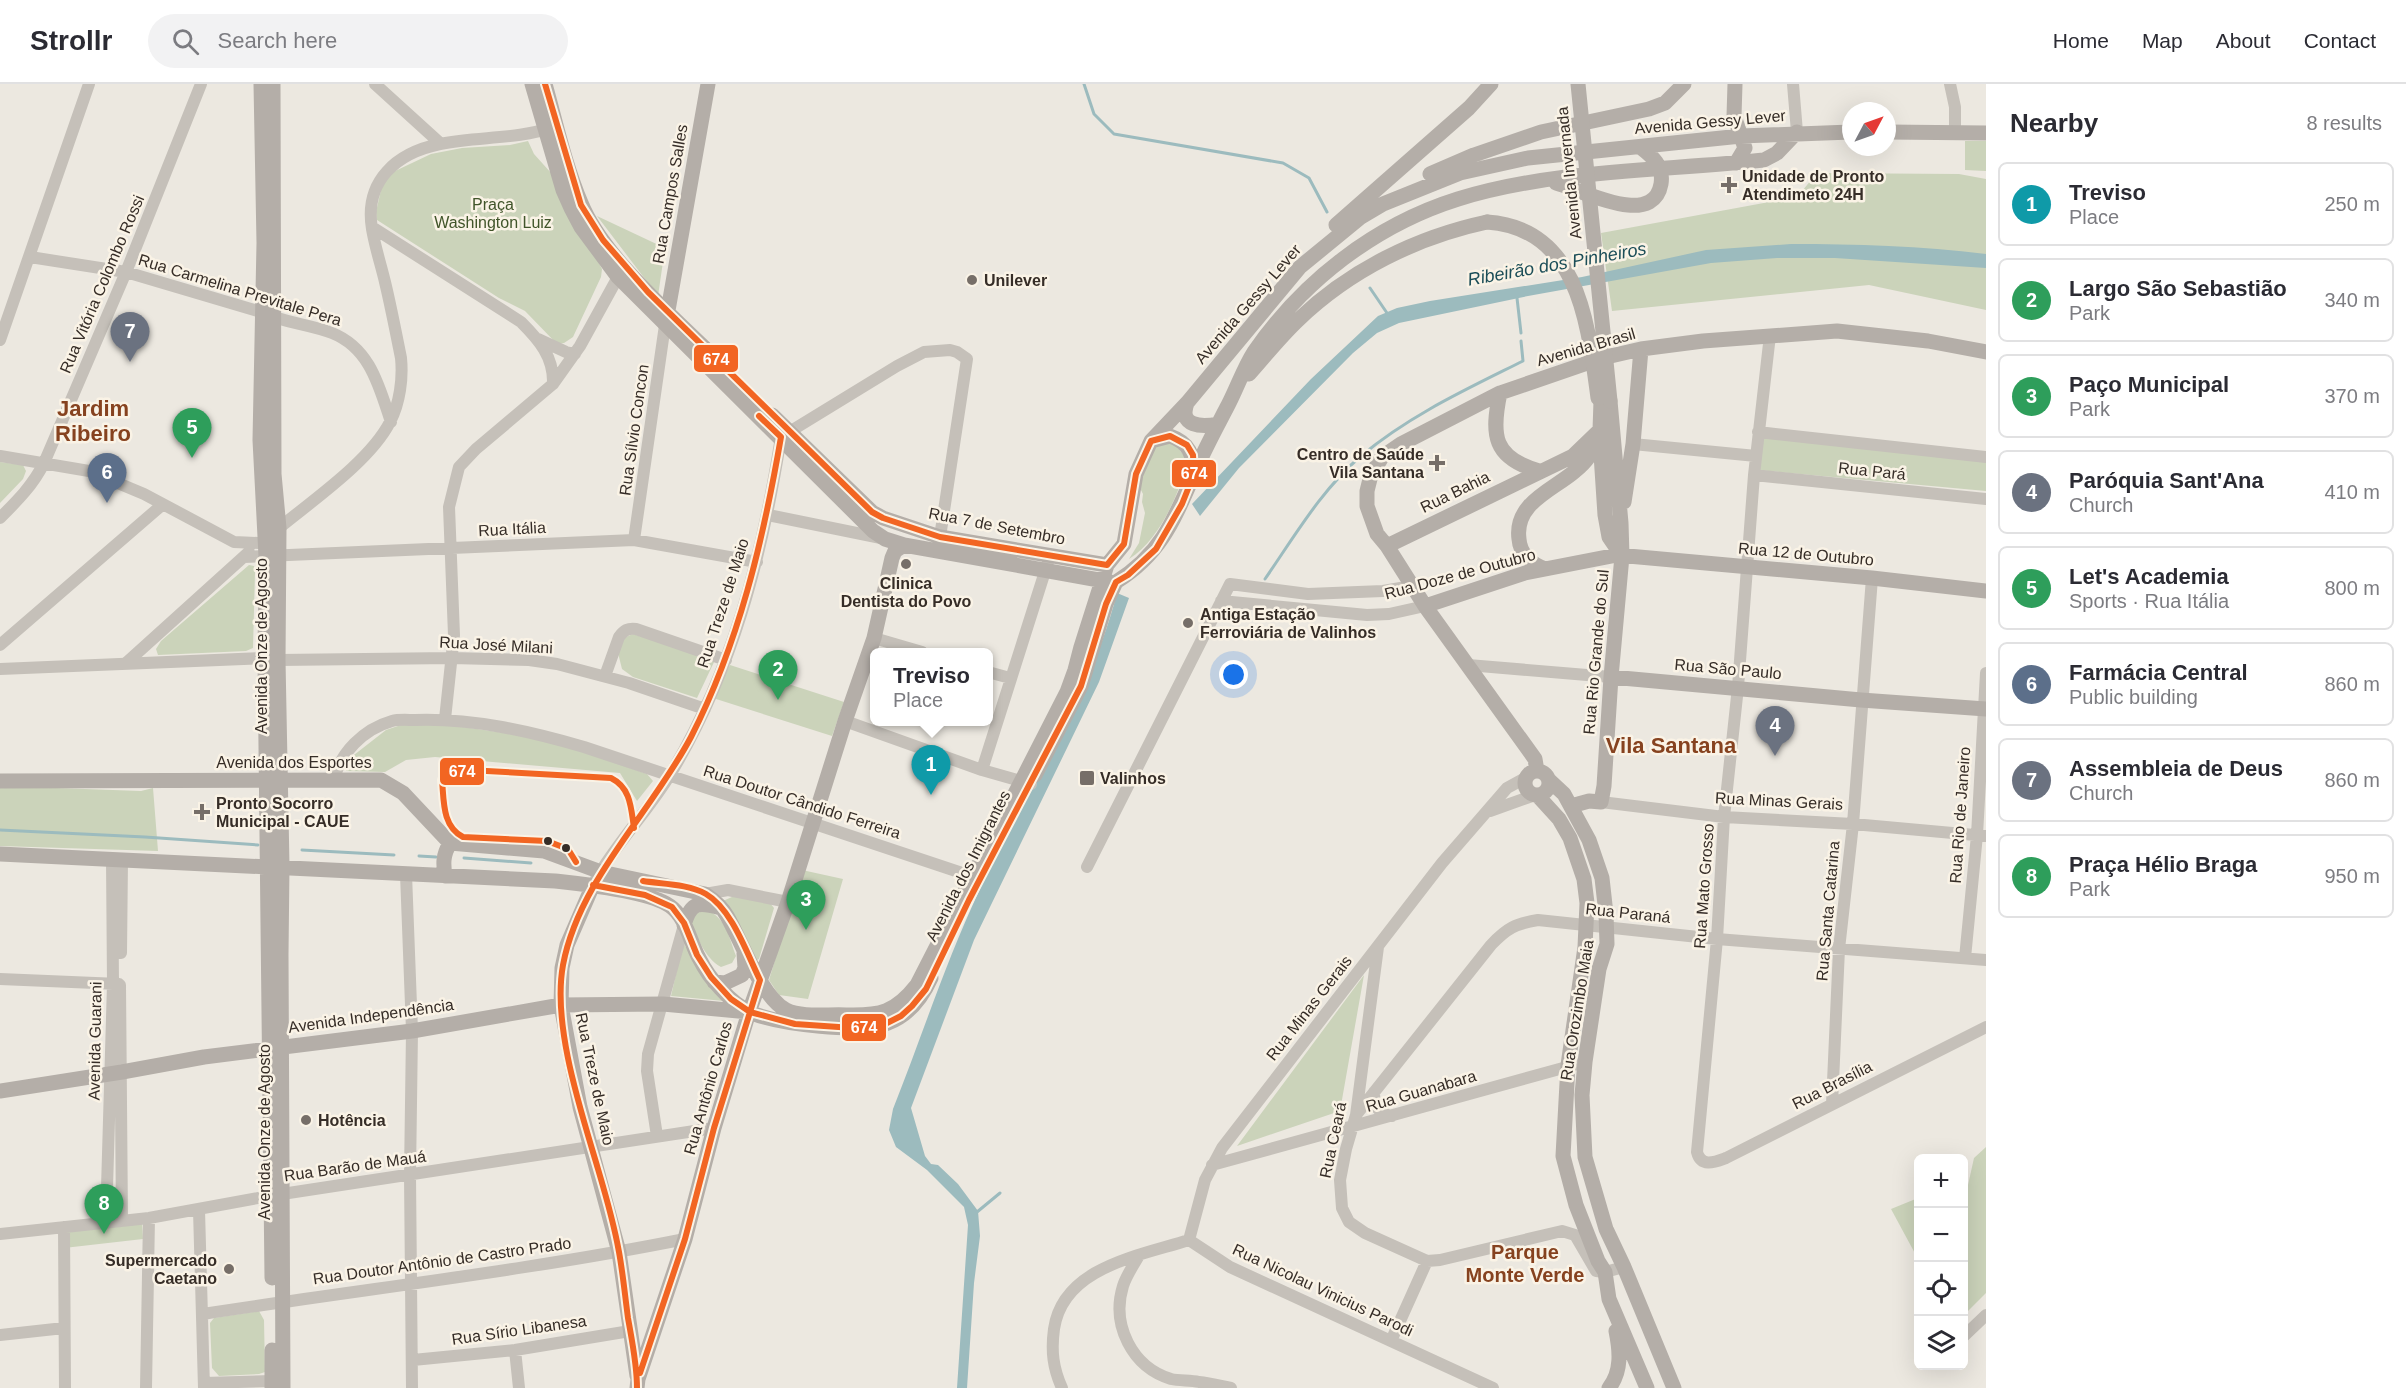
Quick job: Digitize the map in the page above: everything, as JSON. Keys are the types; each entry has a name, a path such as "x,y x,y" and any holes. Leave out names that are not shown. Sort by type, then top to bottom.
{"main road":[{"name":"Avenida Onze de Agosto","path":"261,84 264,243 274,474 279,528 267,548"},
{"name":"Avenida Onze de Agosto","path":"273,84 275,243 267,315 260,440 272,659 274,780 275,1048 271,1121 276,1195 275,1386"},
{"path":"532,84 581,204 595,229 667,318"},
{"path":"545,84 563,190 581,227 618,277 667,318 785,434 861,527 885,539"},
{"name":"Rua Campos Salles","path":"667,318 708,84"},
{"path":"1300,267 1328,232 1468,108 1491,84"},
{"name":"Avenida Invernada","path":"1568,84 1602,402"},
{"name":"Avenida Invernada","path":"1578,84 1602,402"},
{"path":"1383,204 1414,181 1474,155 1541,132 1649,109 1665,103 1684,84"},
{"path":"1735,84 1734,116 1745,148 1736,163"},
{"name":"Avenida Gessy Lever","path":"1109,581 1128,575 1156,549 1182,504 1194,474 1253,354 1284,314 1318,278 1360,246 1411,218 1456,200 1520,184 1764,160 1777,153 1797,132"},
{"name":"Avenida Gessy Lever","path":"1107,565 1124,544 1136,474 1151,441 1187,403 1300,267 1344,229 1383,204 1451,177 1496,164 1546,156 1741,136 1842,132"},
{"path":"1896,132 1986,133"},
{"path":"1547,181 1613,202 1642,206 1658,194 1661,186 1661,169 1651,155 1640,147"},
{"path":"1236,391 1296,321 1341,284 1381,260 1430,237 1456,228 1487,222 1508,223 1525,229 1542,240 1559,258 1571,276 1585,322 1602,402 1621,523 1622,556"},
{"name":"Avenida Brasil","path":"1425,606 1377,534 1367,506 1371,475 1382,458 1401,444 1500,393 1602,358 1641,349 1770,335 1837,331 1928,341 1986,352"},
{"path":"1621,523 1633,444 1641,349"},
{"path":"1500,393 1494,434 1500,447 1522,466 1539,471"},
{"name":"Rua Rio Grande do Sul","path":"1601,802 1622,556 1608,537 1605,515 1600,434 1602,402"},
{"path":"1187,403 1186,412 1192,424 1197,426 1218,424"},
{"name":"Rua 7 de Setembro","path":"785,434 872,512 883,518 940,537 1048,562 1109,581"},
{"path":"1545,569 1529,559 1519,543 1519,524 1523,513 1530,504 1586,461 1600,434"},
{"name":"Rua Bahia","path":"1387,546 1573,456 1600,434"},
{"path":"1151,441 1170,436 1186,445 1193,455 1194,474"},
{"path":"883,518 885,539 892,558"},
{"name":"Rua 7 de Setembro","path":"885,539 904,545 1048,562 1107,565"},
{"path":"892,558 899,547 904,545"},
{"name":"Rua Doze de Outubro","path":"1425,606 1525,573 1617,555 1622,556"},
{"name":"Rua 12 de Outubro","path":"1622,556 1872,578 1986,591"},
{"name":"Rua Antônio Carlos","path":"871,648 892,558"},
{"name":"Avenida dos Imigrantes","path":"749,1012 786,1022 853,1027 880,1026 891,1022 919,1001 1026,783 1071,681 1109,581 1107,565"},
{"name":"Rua Orozimbo Maia","path":"1425,606 1535,759 1538,776 1564,794 1584,827 1597,861 1602,878 1607,944 1599,969 1585,1062 1582,1095 1585,1157 1601,1217 1674,1388"},
{"name":"Rua Antônio Carlos","path":"638,1383 685,1239 714,1128 749,1012 788,902 870,649"},
{"name":"Rua São Paulo","path":"1611,677 1984,709"},
{"path":"1538,776 1546,792 1536,796 1526,788 1538,776"},
{"name":"Avenida dos Esportes","path":"0,781 381,780 409,799 450,843"},
{"name":"Avenida dos Imigrantes","path":"760,980 786,1010 802,1013 872,1016 885,1013 907,998 917,985 971,876 1026,783"},
{"name":"Rua Orozimbo Maia","path":"1536,796 1559,819 1570,838 1584,879 1586,926 1569,1065 1563,1156 1576,1205 1598,1261 1605,1272 1609,1299"},
{"name":"Rua Minas Gerais","path":"1571,806 1589,801 1601,802"},
{"path":"1559,819 1571,806"},
{"path":"445,876 444,853 450,843 544,851 601,872 705,894 721,908 760,980"},
{"path":"0,854 275,866 593,885 658,900 677,912 698,957 714,982 749,1012"},
{"name":"Rua Treze de Maio","path":"593,885 567,945 562,968 561,1005 580,1107 619,1252 638,1383"},
{"path":"684,925 688,911 693,907 705,904 721,908"},
{"path":"714,982 724,983 742,975 745,968 744,951"},
{"name":"Avenida Independência","path":"0,1090 204,1057 412,1031 561,1005 663,1004 749,1012"},
{"path":"1609,1299 1620,1349 1618,1368 1610,1388"},
{"path":"1609,1299 1647,1388"},
{"path":"630,1327 639,1334 647,1336 653,1332"}],"street":[{"path":"0,340 89,84"},
{"name":"Rua Vitória Colombo Rossi","path":"0,518 36,480 126,272 201,84"},
{"path":"375,84 441,144"},
{"path":"1792,84 1797,132"},
{"path":"1950,84 1955,107 1955,131"},
{"path":"279,528 365,455 390,422 403,375 372,227 375,188 384,173 398,161 419,150 441,144 504,138 551,128"},
{"path":"372,227 509,313 537,339 547,354 553,371 553,384"},
{"name":"Rua Carmelina Previtale Pera","path":"30,256 126,272 332,333 350,342 365,358 378,382 390,422"},
{"path":"446,719 454,635 449,507 459,467 476,449 553,384 575,354 618,277"},
{"name":"Rua Sílvio Concon","path":"634,540 667,318"},
{"name":"Rua Mato Grosso","path":"1697,1152 1717,939 1724,818 1738,687 1755,456 1770,335"},
{"path":"537,339 575,354"},
{"path":"785,434 912,357 938,350 957,352 967,359 940,537"},
{"name":"Rua Pará","path":"1758,432 1986,457"},
{"name":"Rua Treze de Maio","path":"593,885 669,776 705,709 726,660 757,562 785,434"},
{"path":"1633,444 1755,456"},
{"path":"0,456 89,471 144,494 234,542 267,548"},
{"name":"Rua Pará","path":"1754,475 1986,500"},
{"path":"0,645 162,505"},
{"path":"768,515 861,527"},
{"name":"Rua Itália","path":"267,548 449,548 634,540 757,562"},
{"path":"234,542 244,557"},
{"path":"125,664 244,557 267,548"},
{"path":"982,770 1048,562"},
{"name":"Rua Santa Catarina","path":"1832,1104 1839,949 1852,824 1872,578"},
{"name":"Rua Doze de Outubro","path":"1412,586 1383,591 1308,594 1234,583 1228,587 1221,601 1367,615 1389,614 1425,606"},
{"path":"1087,867 1221,601"},
{"path":"605,676 619,637 629,628 726,660"},
{"path":"874,638 908,648"},
{"name":"Rua José Milani","path":"0,669 272,659 529,660 605,676 705,709"},
{"name":"Rua São Paulo","path":"1468,665 1611,677"},
{"path":"993,673 1010,678"},
{"name":"Rua Rio de Janeiro","path":"1965,958 1981,835 1986,673"},
{"name":"Rua Doutor Cândido Ferreira","path":"334,781 337,767 343,756 355,742 369,733 393,721 446,719 536,733 971,876"},
{"path":"845,721 982,770 1026,783"},
{"name":"Rua Minas Gerais","path":"1189,1240 1198,1201 1212,1165 1241,1123 1416,895 1507,788 1538,776"},
{"name":"Rua Minas Gerais","path":"1486,813 1536,796"},
{"name":"Rua Minas Gerais","path":"1601,802 1724,818 1852,824 1981,835"},
{"name":"Avenida Guarani","path":"117,860 116,1073 122,1221"},
{"path":"406,874 412,1031 410,1175 412,1388"},
{"path":"705,894 728,890 788,902"},
{"name":"Rua Paraná","path":"1356,1115 1505,930 1520,923 1538,920 1717,939 1986,960"},
{"path":"657,1136 647,1071 648,1054 684,925"},
{"name":"Rua Ceará","path":"1378,947 1356,1115 1340,1180 1342,1208 1349,1221 1365,1233 1427,1261"},
{"path":"0,979 117,984"},
{"name":"Rua Brasília","path":"1697,1152 1699,1159 1703,1162 1713,1163 1986,1027"},
{"name":"Rua Guanabara","path":"1212,1165 1585,1062"},
{"name":"Avenida Guarani","path":"106,1222 116,1073"},
{"path":"1374,1092 1374,1104 1378,1110 1384,1115 1392,1116"},
{"name":"Rua Barão de Mauá","path":"0,1234 149,1218 276,1195 714,1128"},
{"path":"200,1210 204,1386 275,1386"},
{"path":"146,1388 149,1218"},
{"path":"64,1227 65,1388"},
{"path":"1391,1341 1427,1261 1440,1260 1562,1231 1575,1235 1596,1270 1605,1272 1624,1267"},
{"name":"Rua Doutor Antônio de Castro Prado","path":"203,1314 619,1252 685,1239"},
{"path":"1062,1388 1051,1349 1060,1307 1073,1290 1093,1274 1189,1240"},
{"name":"Rua Nicolau Vinicius Parodi","path":"1189,1240 1230,1267 1493,1388"},
{"path":"1138,1257 1123,1284 1120,1301 1122,1327 1127,1343 1138,1359 1154,1371 1172,1379 1232,1388"},
{"path":"1968,1332 1986,1315"},
{"name":"Rua Sírio Libanesa","path":"413,1360 515,1350 630,1327"},
{"path":"0,1335 64,1328"},
{"path":"515,1350 519,1388"}],"green space":[{"name":"Praça Washington Luiz","path":"528,141 534,154 552,174 602,269 601,277 573,337 564,343 557,344 525,311 499,298 377,220 376,212 383,181 393,172 431,154 462,148 510,145"},
{"path":"1965,141 1986,141 1986,171 1965,170"},
{"path":"1817,173 1959,174 1986,179 1986,310 1869,285 1612,311 1601,233 1797,197"},
{"path":"597,216 665,248 658,296"},
{"path":"1760,433 1986,459 1986,491 1757,470"},
{"path":"1163,443 1174,443 1187,459 1186,469 1171,507 1157,531 1149,542 1129,559 1139,543 1145,513 1140,488 1141,480 1155,447"},
{"path":"0,462 23,465 26,471 23,479 0,503"},
{"path":"249,565 254,566 255,572 253,648 246,651 158,655 156,649 161,641"},
{"path":"633,634 715,660 697,698 633,677 622,669 617,649 626,637"},
{"path":"730,665 844,702 832,736 713,698"},
{"path":"436,723 525,736 582,751 647,774 653,781 637,801 620,773 435,757 406,760 385,772 346,771 345,762 386,730 401,725"},
{"path":"0,786 141,791 153,788 158,851 0,846"},
{"path":"802,870 843,879 808,999 779,995 769,980"},
{"path":"734,896 770,903 774,908 757,960 723,901"},
{"path":"707,910 719,918 723,924 736,956 732,963 721,967 706,953 691,922 696,913"},
{"path":"683,943 724,1001 671,996"},
{"path":"1364,975 1340,1111 1237,1146"},
{"path":"1986,1147 1986,1293 1968,1311 1968,1185 1974,1158"},
{"path":"1914,1200 1914,1252 1891,1209"},
{"path":"142,1221 143,1239 64,1248 65,1229"},
{"path":"259,1311 264,1320 265,1372 219,1376 212,1368 210,1323 214,1318"}],"water":[{"path":"1791,244 1888,246 1986,254 1986,268 1835,258 1777,258 1711,263 1528,296 1399,323 1377,333 1353,353 1239,468 1200,516 1192,504 1311,379 1378,316 1397,308 1430,301 1582,277 1706,250"},
{"path":"1117,593 1129,598 1099,682 974,940 911,1108 925,1156 931,1164 938,1165 958,1184 978,1211 980,1236 974,1283 967,1388 957,1388 968,1225 964,1207 927,1170 896,1147 889,1130 893,1109 968,916 998,852 1074,708 1105,633"}],"waterway":[{"path":"1084,84 1094,114 1114,134 1283,163 1309,178 1327,212"},
{"path":"1370,288 1387,313"},
{"path":"1517,298 1521,333"},
{"path":"1265,579 1309,514 1347,469 1380,441 1419,415 1523,361 1521,341"},
{"path":"0,830 258,845"},
{"path":"302,850 394,855"},
{"path":"419,856 436,857"},
{"path":"464,858 531,863"},
{"path":"977,1212 1000,1193"}],"transit line":[{"name":"674","path":"545,84 581,205 603,240 648,292 872,512 883,518 940,537 1107,565 1124,544 1136,474 1151,441 1170,436 1187,445 1193,455 1194,474 1182,504 1156,549 1128,575 1116,582 1106,604 1081,686 969,900 926,989 901,1016 881,1026 853,1028 795,1024 750,1012 731,999 711,977 697,955 684,923 672,907 645,895 593,885"},
{"name":"674","path":"637,1388 617,1242 570,1068 565,1041 561,1014 563,965 571,934 584,904 618,848 675,765 691,737 723,665 757,553 781,437 759,416"},
{"name":"674","path":"576,862 568,849 547,841 463,837 451,826 445,812 442,780 454,773 468,770 611,778 623,787 629,799 634,828"},
{"name":"674","path":"640,1373 685,1239 714,1128 760,980 738,933 724,910 715,901 692,888 643,881"}],"place":[{"name":"Unidade de Pronto Atendimeto 24H","path":"1729,185"},
{"name":"Unilever","path":"972,280"},
{"name":"Assembleia de Deus","path":"130,362"},
{"name":"Let's Academia","path":"192,458"},
{"name":"Centro de Saúde Vila Santana","path":"1437,463"},
{"name":"Farmácia Central","path":"107,503"},
{"name":"Clinica Dentista do Povo","path":"906,564"},
{"name":"Antiga Estação Ferroviária de Valinhos","path":"1188,623"},
{"name":"Largo São Sebastião","path":"778,700"},
{"name":"Paróquia Sant'Ana","path":"1775,756"},
{"name":"Valinhos","path":"1087,778"},
{"name":"Treviso","path":"931,795"},
{"name":"Pronto Socorro Municipal - CAUE","path":"202,812"},
{"name":"Paço Municipal","path":"806,930"},
{"name":"Hotência","path":"306,1120"},
{"name":"Praça Hélio Braga","path":"104,1234"},
{"name":"Supermercado Caetano","path":"229,1269"}],"district":[{"name":"Jardim Ribeiro","path":"93,420"},
{"name":"Vila Santana","path":"1671,745"},
{"name":"Parque Monte Verde","path":"1525,1264"}],"water label":[{"name":"Ribeirão dos Pinheiros","path":"1557,264"}]}
